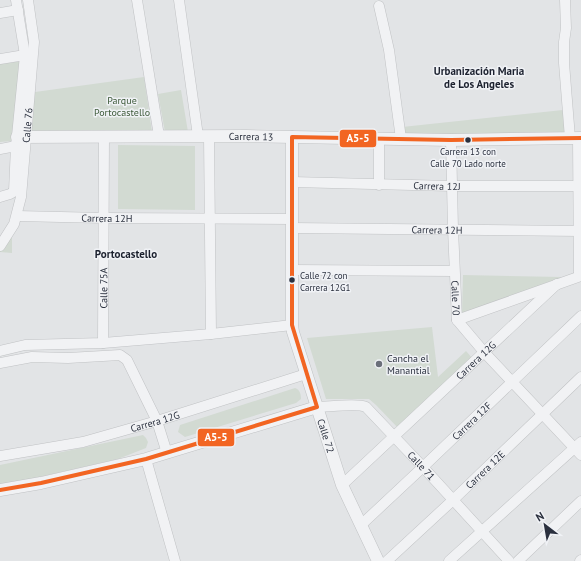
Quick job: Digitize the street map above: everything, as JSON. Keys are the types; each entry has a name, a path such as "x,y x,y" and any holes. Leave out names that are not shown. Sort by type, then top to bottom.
{"street":[{"name":"Calle 76","path":"0,246 8,235 17,216 20,140 32,83 34,42 28,0"},
{"path":"137,0 159,136"},
{"path":"179,0 203,136 209,219 211,334"},
{"path":"457,320 580,275 579,186 576,138 564,63 566,28 565,0"},
{"name":"Calle 76","path":"17,5 25,55 18,189"},
{"path":"0,13 17,5"},
{"path":"379,6 389,50 401,139"},
{"path":"0,59 25,55"},
{"name":"Carrera 13","path":"20,140 104,136 451,140 576,138"},
{"name":"Calle 75A","path":"103,343 104,136"},
{"name":"Calle 72","path":"292,137 292,325 306,374 342,485 378,561"},
{"path":"379,139 379,185"},
{"path":"0,149 20,140"},
{"name":"Calle 70","path":"451,140 452,230 457,320 484,352 579,449"},
{"name":"Carrera 12J","path":"292,182 379,185 579,186"},
{"path":"0,197 18,189"},
{"name":"Carrera 12H","path":"17,216 209,219 452,230 580,231"},
{"path":"292,270 454,270"},
{"name":"Carrera 12G","path":"342,485 557,284"},
{"name":"Carrera 12F","path":"361,525 581,316"},
{"path":"0,351 25,345 103,343 211,334 292,325"},
{"path":"0,363 32,357 68,358 120,355 127,360 157,421 167,453"},
{"name":"Carrera 12G","path":"0,456 83,442 157,421 306,374"},
{"name":"Carrera 12E","path":"387,561 581,377"},
{"name":"Calle 71","path":"317,408 364,405 509,561"},
{"path":"0,490 41,483 146,459 317,408"},
{"path":"449,561 579,449"},
{"path":"146,459 176,561"},
{"path":"518,561 581,501"}],"green space":[{"path":"22,61 12,141 0,142 0,64"},
{"name":"Parque Portocastello","path":"144,77 152,132 30,131 35,92"},
{"path":"181,90 188,132 165,132 158,94"},
{"path":"563,110 565,135 403,135 402,127"},
{"path":"118,145 195,146 195,210 118,209"},
{"path":"12,237 12,253 0,252 0,251"},
{"path":"463,275 562,277 462,313"},
{"path":"432,327 438,377 466,351 473,359 399,429 369,399 326,399 307,338"},
{"path":"295,388 299,391 301,397 301,399 296,403 185,437 178,432 180,425"},
{"path":"143,435 148,442 146,448 118,459 0,486 0,465"}],"transit line":[{"name":"A5-5","path":"0,490 41,483 146,459 317,407 292,325 292,137 451,140 581,138"}],"place":[{"name":"Carrera 13 con Calle 70 Lado norte","path":"468,140"},
{"name":"Calle 72 con Carrera 12G1","path":"292,280"},
{"name":"Cancha el Manantial","path":"379,364"}],"district":[{"name":"Urbanización Maria de Los Angeles","path":"479,77"},
{"name":"Portocastello","path":"126,254"}]}
